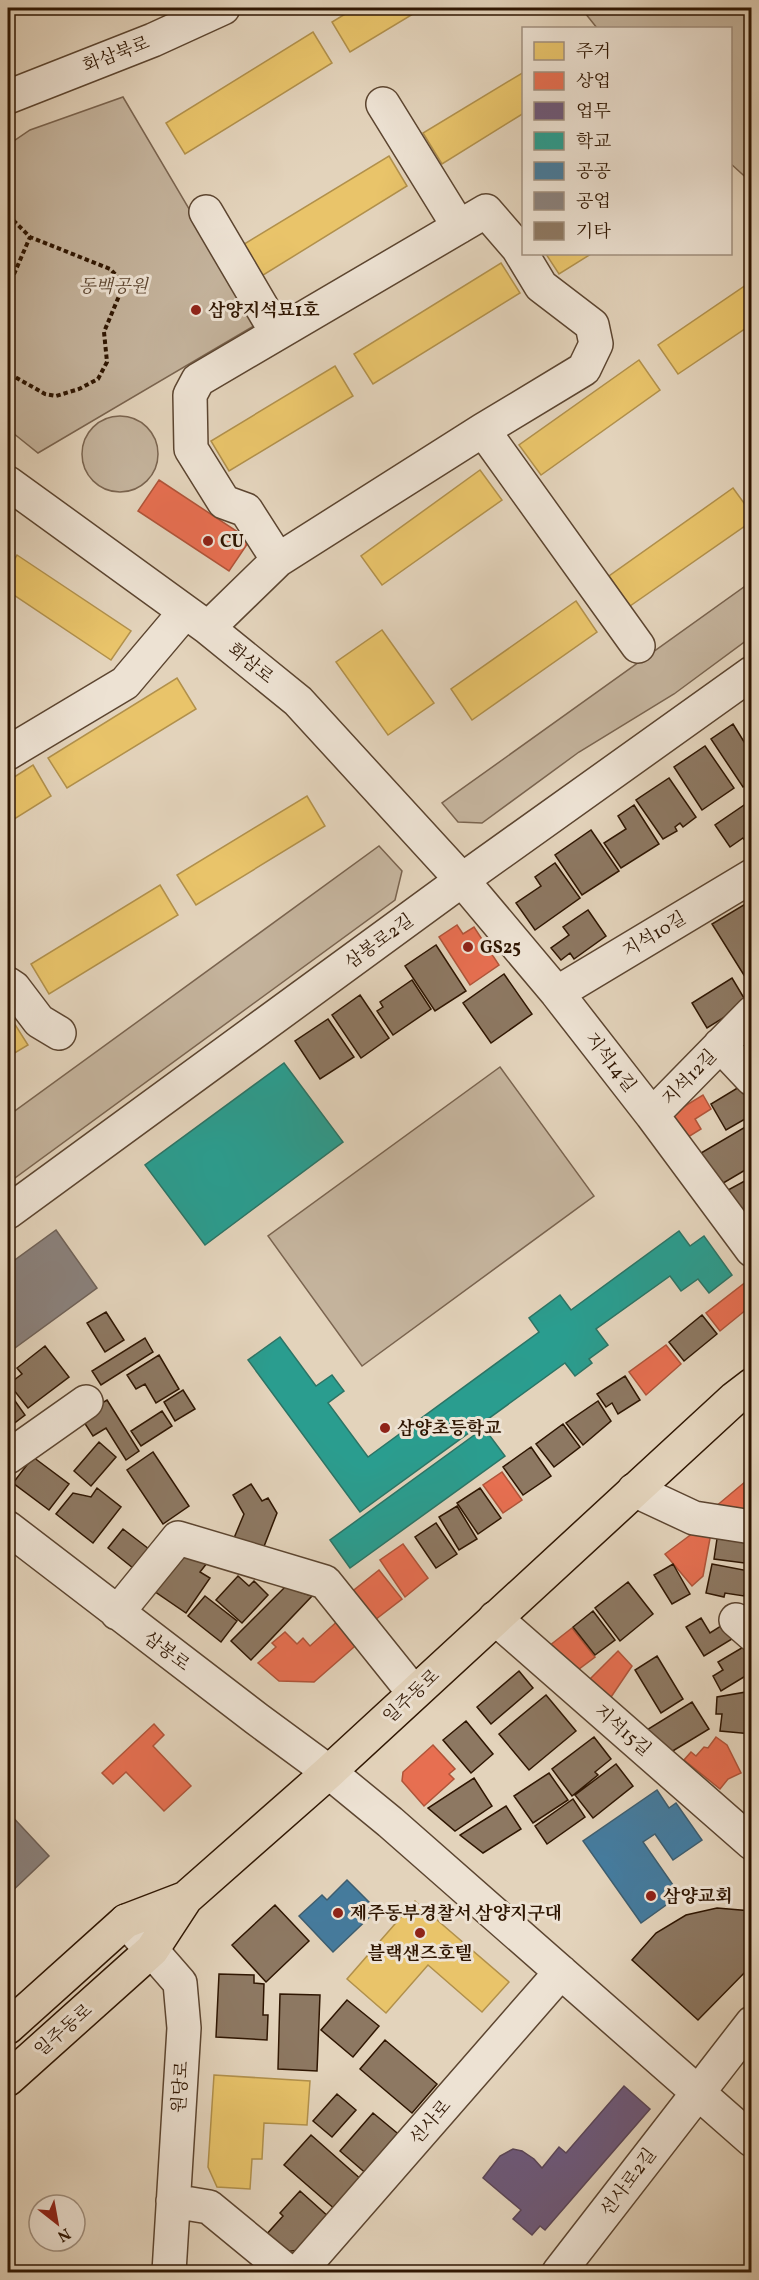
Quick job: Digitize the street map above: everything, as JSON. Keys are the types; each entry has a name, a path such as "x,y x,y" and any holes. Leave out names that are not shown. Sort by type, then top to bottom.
{"main road":[{"name":"일주동로","path":"8,2079 152,1950 186,1898 329,1772 634,1490 752,1385"},
{"name":"일주동로","path":"8,2028 126,1921 186,1898"}],"street":[{"name":"화삼북로","path":"8,97 161,37 223,8"},
{"path":"383,104 459,227"},
{"path":"278,560 246,510 224,502 191,449 190,395 198,380 486,211 522,255"},
{"path":"206,212 277,333"},
{"path":"8,753 125,683 196,620 278,560 584,369 596,344 592,325 541,286 522,255"},
{"path":"483,430 638,646"},
{"name":"화삼로","path":"8,483 196,620 297,701 462,880"},
{"name":"삼봉로2길","path":"8,1212 462,880 752,673"},
{"name":"지석10길","path":"557,993 752,876"},
{"name":"지석14길","path":"462,880 557,993 652,1115 752,1250"},
{"path":"8,984 14,988 39,1021 59,1033"},
{"name":"지석12길","path":"652,1115 752,1013"},
{"path":"720,1045 752,1080"},
{"path":"8,1456 86,1401"},
{"path":"634,1490 694,1518 752,1527"},
{"name":"삼봉로","path":"8,1528 256,1719 329,1772"},
{"path":"117,1613 178,1538 325,1582 414,1693"},
{"name":"지석15길","path":"495,1618 752,1843"},
{"path":"329,1772 390,1822 752,2140"},
{"name":"원당로","path":"126,1921 180,1983 183,2017 169,2272"},
{"name":"선사로","path":"299,2272 561,1972"},
{"name":"선사로2길","path":"559,2272 752,2023"},
{"path":"173,2201 209,2207 288,2272"}],"path":[{"path":"8,215 30,237 110,269 120,279 119,296 104,332 108,362 98,379 79,389 56,396 45,394 8,373"},
{"path":"8,288 30,237"}],"green space":[{"path":"581,8 751,8 751,182 732,165 732,27 596,27"},
{"name":"동백공원","path":"123,97 257,324 38,453 8,429 8,145 30,130"},
{"path":"120,416 135,419 147,427 155,439 158,454 155,469 147,481 135,489 120,492 105,489 93,481 85,469 82,454 85,439 93,427 105,419"},
{"path":"751,582 751,637 674,694 579,752 482,823 458,822 442,803"},
{"path":"379,846 402,871 395,900 8,1183 8,1116"},
{"path":"500,1067 594,1196 362,1366 268,1236"}],"building: 주거":[{"path":"355,8 423,8 350,52 332,22"},
{"path":"313,32 332,63 185,154 166,123"},
{"path":"522,73 522,114 442,164 423,133"},
{"path":"389,156 407,186 260,277 241,246"},
{"path":"547,255 589,255 559,274"},
{"path":"501,263 520,293 373,384 354,354"},
{"path":"752,281 752,324 678,374 658,345"},
{"path":"639,360 660,390 541,475 519,445"},
{"path":"335,366 353,396 229,471 211,441"},
{"path":"480,470 502,500 382,585 361,556"},
{"path":"733,488 752,514 752,521 630,606 609,576"},
{"path":"17,555 131,631 111,660 8,591 8,570"},
{"path":"576,601 597,632 472,720 451,689"},
{"path":"382,630 434,703 388,735 336,662"},
{"path":"177,678 196,709 67,788 48,758"},
{"path":"33,765 51,796 8,823 8,781"},
{"path":"307,796 325,826 196,905 177,875"},
{"path":"160,885 178,915 49,994 31,964"},
{"path":"8,1015 28,1045 8,1057"},
{"name":"블랙샌즈호텔","path":"415,1901 509,1982 482,2012 428,1965 386,2013 347,1979"},
{"path":"214,2075 310,2081 307,2125 264,2123 262,2159 252,2159 250,2189 217,2187 208,2167"}],"building: 상업":[{"path":"159,480 250,540 229,571 138,511"},
{"path":"457,925 463,934 474,927 499,965 470,985 439,937"},
{"path":"703,1095 711,1109 695,1119 701,1129 685,1139 670,1115"},
{"path":"751,1278 752,1305 720,1331 706,1313"},
{"path":"666,1345 681,1364 646,1395 629,1372"},
{"path":"502,1472 522,1500 503,1513 483,1485"},
{"path":"752,1476 752,1516 715,1507"},
{"path":"697,1530 711,1533 703,1576 692,1586 665,1554"},
{"path":"403,1544 428,1578 405,1597 380,1560"},
{"path":"379,1570 402,1599 371,1623 349,1594"},
{"path":"341,1618 362,1640 314,1682 279,1681 258,1663 276,1647 272,1643 285,1632 297,1644 303,1638 310,1646"},
{"path":"572,1628 595,1657 579,1669 549,1646"},
{"path":"618,1651 632,1666 609,1700 588,1681"},
{"path":"154,1724 164,1735 153,1746 191,1786 164,1811 126,1772 113,1784 102,1773"},
{"path":"716,1737 727,1745 741,1773 728,1779 720,1789 684,1760 691,1752 696,1756 704,1747 708,1748"},
{"path":"433,1745 455,1769 449,1774 454,1779 424,1806 402,1781 403,1772"}],"building: 업무":[{"path":"624,2086 650,2109 545,2230 540,2226 532,2235 513,2219 521,2210 483,2178 500,2156 513,2149 522,2151 542,2168 559,2147 566,2153"}],"building: 학교":[{"path":"284,1063 343,1142 205,1245 145,1165"},
{"path":"679,1231 690,1246 704,1236 732,1275 709,1293 698,1279 681,1291 670,1276 596,1329 608,1345 589,1359 592,1363 575,1376 565,1363 360,1512 248,1360 280,1337 316,1386 332,1375 344,1391 328,1403 368,1457 539,1332 529,1318 560,1295 571,1310"},
{"path":"484,1428 505,1456 350,1568 330,1540"}],"building: 공공":[{"path":"657,1790 669,1808 676,1803 702,1840 673,1860 655,1834 643,1842 680,1895 641,1923 583,1841"},
{"name":"제주동부경찰서 삼양지구대","path":"347,1880 377,1910 333,1952 299,1916 322,1895 327,1900"}],"building: 공업":[{"path":"56,1230 97,1288 8,1353 8,1265"},
{"path":"8,1812 49,1856 8,1895"}],"building: 기타":[{"path":"733,724 746,745 752,742 752,781 743,787 711,739"},
{"path":"705,746 734,788 702,810 674,767"},
{"path":"669,778 696,817 683,827 680,823 675,827 677,831 663,839 636,800"},
{"path":"750,801 752,804 752,850 743,838 730,847 715,825"},
{"path":"634,805 659,844 621,868 604,843 626,829 618,816"},
{"path":"591,830 619,871 582,895 555,855"},
{"path":"555,863 580,898 535,930 516,903 541,886 535,877"},
{"path":"747,903 752,911 752,977 747,980 712,924"},
{"path":"588,910 606,936 574,959 570,953 561,960 551,948 569,935 563,927"},
{"path":"436,945 466,991 435,1011 405,966"},
{"path":"504,974 532,1014 491,1043 463,1003"},
{"path":"732,978 747,1003 707,1028 692,1003"},
{"path":"412,980 431,1009 393,1035 377,1011 383,1007 380,1002"},
{"path":"360,995 389,1038 361,1058 332,1015"},
{"path":"328,1019 354,1057 320,1079 295,1041"},
{"path":"744,1084 752,1097 752,1115 726,1130 711,1104"},
{"path":"752,1123 752,1166 720,1185 701,1153"},
{"path":"752,1177 752,1207 741,1211 728,1190"},
{"path":"106,1312 124,1340 105,1352 87,1323"},
{"path":"702,1315 717,1334 684,1361 669,1342"},
{"path":"145,1338 153,1352 101,1385 92,1371"},
{"path":"45,1346 69,1377 28,1408 9,1384 22,1374 17,1368"},
{"path":"159,1355 179,1389 156,1403 145,1384 136,1389 127,1375"},
{"path":"625,1376 640,1400 618,1414 612,1403 606,1407 597,1394"},
{"path":"183,1390 195,1409 175,1421 164,1402"},
{"path":"8,1391 25,1415 8,1428"},
{"path":"107,1400 139,1451 126,1460 106,1428 93,1436 80,1416"},
{"path":"598,1401 611,1421 583,1445 566,1423"},
{"path":"162,1411 172,1426 141,1446 131,1431"},
{"path":"563,1424 580,1447 554,1467 536,1444"},
{"path":"99,1442 116,1457 91,1486 74,1471"},
{"path":"531,1447 551,1476 523,1495 503,1467"},
{"path":"153,1452 189,1506 163,1524 127,1470"},
{"path":"33,1457 69,1484 49,1510 13,1483"},
{"path":"251,1484 262,1501 268,1498 277,1513 263,1549 234,1538 244,1514 233,1495"},
{"path":"97,1488 121,1507 93,1543 56,1514 73,1493 91,1497"},
{"path":"480,1488 501,1518 478,1534 457,1503"},
{"path":"457,1506 477,1539 459,1550 439,1517"},
{"path":"436,1523 457,1554 436,1568 415,1537"},
{"path":"123,1529 149,1549 133,1568 108,1548"},
{"path":"718,1532 752,1536 752,1564 714,1559"},
{"path":"181,1554 207,1563 200,1572 210,1578 186,1613 154,1591"},
{"path":"673,1564 690,1594 672,1604 654,1575"},
{"path":"712,1564 749,1571 744,1596 725,1593 724,1597 706,1593"},
{"path":"238,1576 249,1586 254,1581 268,1595 242,1623 216,1600"},
{"path":"628,1582 653,1614 620,1641 595,1608"},
{"path":"285,1587 312,1596 251,1660 231,1641"},
{"path":"205,1596 237,1621 221,1642 188,1616"},
{"path":"593,1611 615,1640 595,1655 573,1627"},
{"path":"701,1618 710,1633 724,1624 732,1639 704,1656 686,1627"},
{"path":"745,1646 752,1656 752,1672 721,1691 713,1676 723,1670 718,1662"},
{"path":"657,1656 683,1699 661,1713 635,1670"},
{"path":"519,1671 533,1688 491,1724 477,1707"},
{"path":"752,1691 752,1734 720,1731 722,1714 716,1714 717,1697"},
{"path":"546,1695 576,1731 529,1770 499,1734"},
{"path":"692,1702 709,1729 671,1752 645,1731"},
{"path":"466,1721 493,1754 471,1773 443,1740"},
{"path":"594,1737 611,1759 595,1772 598,1775 572,1796 552,1769"},
{"path":"616,1764 633,1786 593,1818 575,1795"},
{"path":"549,1773 568,1800 533,1823 514,1796"},
{"path":"474,1778 492,1806 455,1831 428,1808"},
{"path":"573,1799 585,1817 547,1844 535,1826"},
{"path":"506,1806 521,1829 483,1853 460,1835"},
{"path":"275,1905 309,1941 266,1982 232,1945"},
{"path":"717,1908 752,1911 752,1965 698,2020 632,1960 656,1933 686,1915"},
{"path":"219,1974 254,1975 254,1983 264,1984 263,2015 268,2015 267,2040 216,2037"},
{"path":"280,1994 320,1995 317,2071 278,2069"},
{"path":"347,2000 379,2026 353,2057 321,2030"},
{"path":"385,2040 437,2084 412,2113 360,2069"},
{"path":"337,2094 356,2110 332,2137 313,2121"},
{"path":"373,2113 402,2137 369,2176 340,2151"},
{"path":"311,2135 363,2181 337,2211 284,2165"},
{"path":"300,2191 330,2218 300,2250 283,2252 265,2236 283,2216 280,2213"}],"place":[{"name":"삼양지석묘1호","path":"196,310"},
{"name":"CU","path":"208,541"},
{"name":"GS25","path":"468,947"},
{"name":"삼양초등학교","path":"385,1428"},
{"name":"삼양교회","path":"651,1896"},
{"name":"제주동부경찰서 삼양지구대","path":"338,1913"},
{"name":"블랙샌즈호텔","path":"420,1933"}]}
